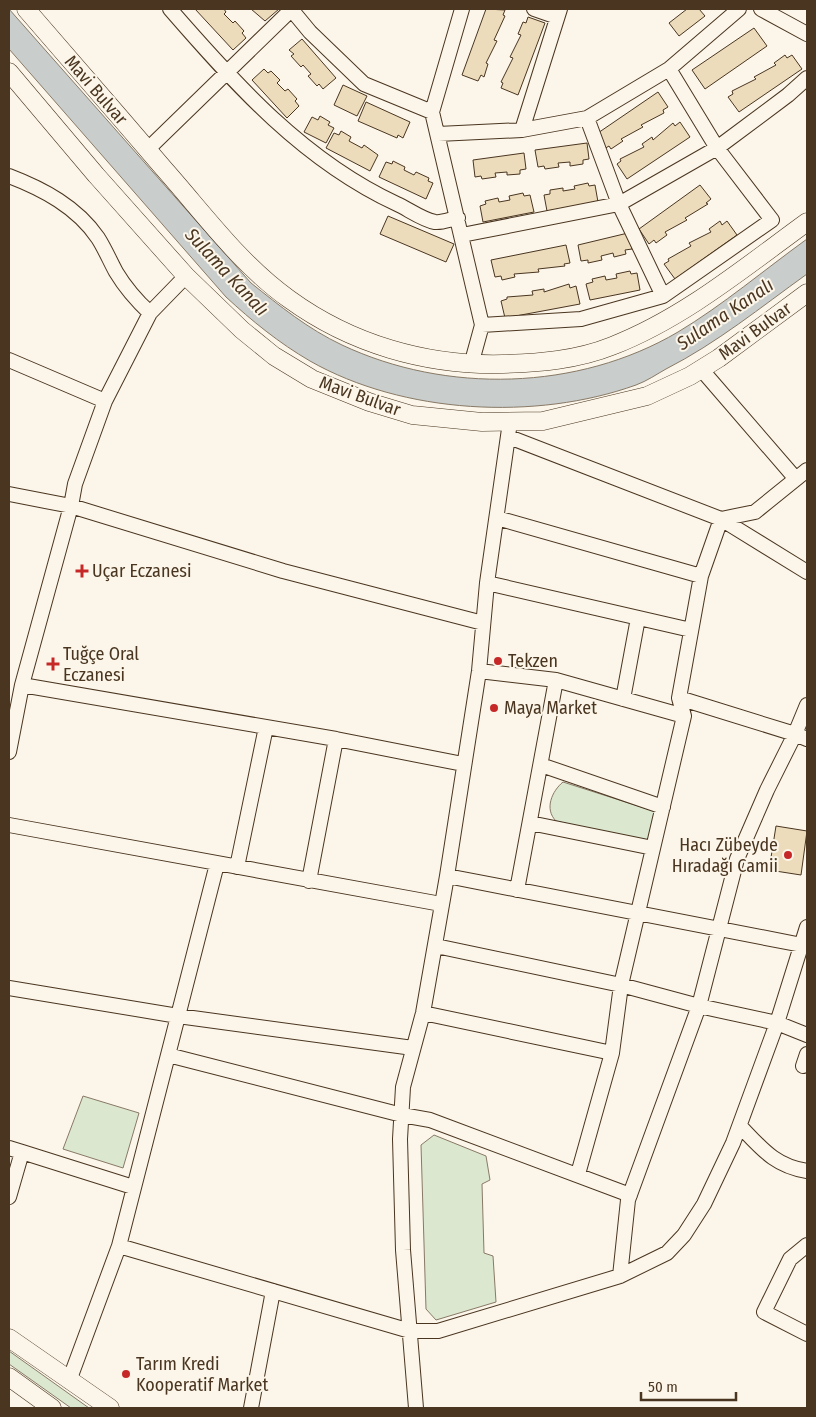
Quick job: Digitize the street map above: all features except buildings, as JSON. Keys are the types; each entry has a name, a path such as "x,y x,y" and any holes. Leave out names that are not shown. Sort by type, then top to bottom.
{"main road":[{"name":"Mavi Bulvar","path":"26,9 244,260 288,299 329,324 370,342 415,357 471,365 540,363 611,347 667,321 807,222"},
{"name":"Mavi Bulvar","path":"9,72 96,175 186,276 242,330 274,356 312,379 369,402 412,415 482,422 510,430 543,420 647,396 701,369 807,293"},
{"path":"9,1338 110,1408"},
{"path":"9,1377 52,1408"}],"street":[{"path":"170,9 227,74 281,128 330,166 381,197 436,222 458,218"},
{"path":"148,149 227,74 291,9 310,32 364,84 432,112"},
{"path":"462,9 432,112 482,325 471,365"},
{"path":"522,130 558,13 534,9"},
{"path":"438,134 522,130 587,118 670,69 739,9"},
{"path":"761,9 807,34"},
{"path":"482,325 581,319 663,296 772,220 717,148 670,69"},
{"path":"462,235 619,204 717,148 788,95 807,78"},
{"path":"587,118 619,204 663,296"},
{"path":"9,176 54,197 84,220 98,238 125,286 150,313"},
{"path":"9,752 22,685 71,506 75,484 105,400 150,313 186,276"},
{"path":"9,360 105,400"},
{"path":"701,369 796,479"},
{"path":"416,1408 403,1250 403,1087 423,1013 436,946 441,904 479,671 487,584 510,430 721,519 807,572"},
{"path":"721,519 755,512 807,470"},
{"path":"9,494 71,506 283,571 484,623"},
{"path":"497,518 701,576"},
{"path":"578,1174 612,1054 621,985 684,716 679,698 701,576 721,519"},
{"path":"487,584 691,630"},
{"path":"622,699 638,618"},
{"path":"479,671 556,680 684,716"},
{"path":"517,890 556,680"},
{"path":"22,685 336,739 464,764"},
{"path":"679,698 801,737"},
{"path":"620,1276 630,1195 699,1006 737,859 767,790 801,737 807,705"},
{"path":"237,867 266,727"},
{"path":"309,880 336,739"},
{"path":"541,765 664,807"},
{"path":"530,823 653,848"},
{"path":"9,825 441,904"},
{"path":"69,1381 119,1246 217,864"},
{"path":"447,876 804,945"},
{"path":"119,1246 410,1331 438,1331 620,1276 667,1253 684,1235 704,1204 740,1126 804,945 807,928"},
{"path":"436,946 621,985 699,1006 777,1023 807,1035"},
{"path":"9,988 178,1016 413,1048"},
{"path":"423,1013 612,1054"},
{"path":"168,1055 402,1115 430,1120 630,1195"},
{"path":"740,1126 770,1157 790,1168 807,1171"},
{"path":"9,1148 134,1186"},
{"path":"9,1197 22,1152"},
{"path":"807,1245 790,1260 764,1312 807,1334"},
{"path":"251,1408 273,1291"}],"green space":[{"path":"563,782 660,813 654,844 556,821 550,811 551,800"},
{"path":"83,1096 139,1113 123,1168 63,1149"},
{"path":"434,1135 486,1156 490,1180 482,1184 484,1253 493,1256 496,1302 436,1320 426,1309 421,1145"},
{"path":"9,1351 89,1408 71,1408 9,1364"}],"water":[{"name":"Sulama Kanalı","path":"9,9 251,283 318,332 342,345 382,361 424,372 468,378 512,379 555,375 598,366 639,352 678,332 727,299 807,239 807,274 738,324 685,359 640,383 597,396 556,404 513,407 470,406 428,401 386,392 347,379 310,361 266,331 226,297 9,49"}],"place":[{"name":"Uçar Eczanesi","path":"82,571"},
{"name":"Tekzen","path":"498,661"},
{"name":"Tuğçe Oral Eczanesi","path":"53,664"},
{"name":"Maya Market","path":"494,708"},
{"name":"Hacı Zübeyde Hıradağı Camii","path":"788,855"},
{"name":"Tarım Kredi Kooperatif Market","path":"126,1374"}]}
